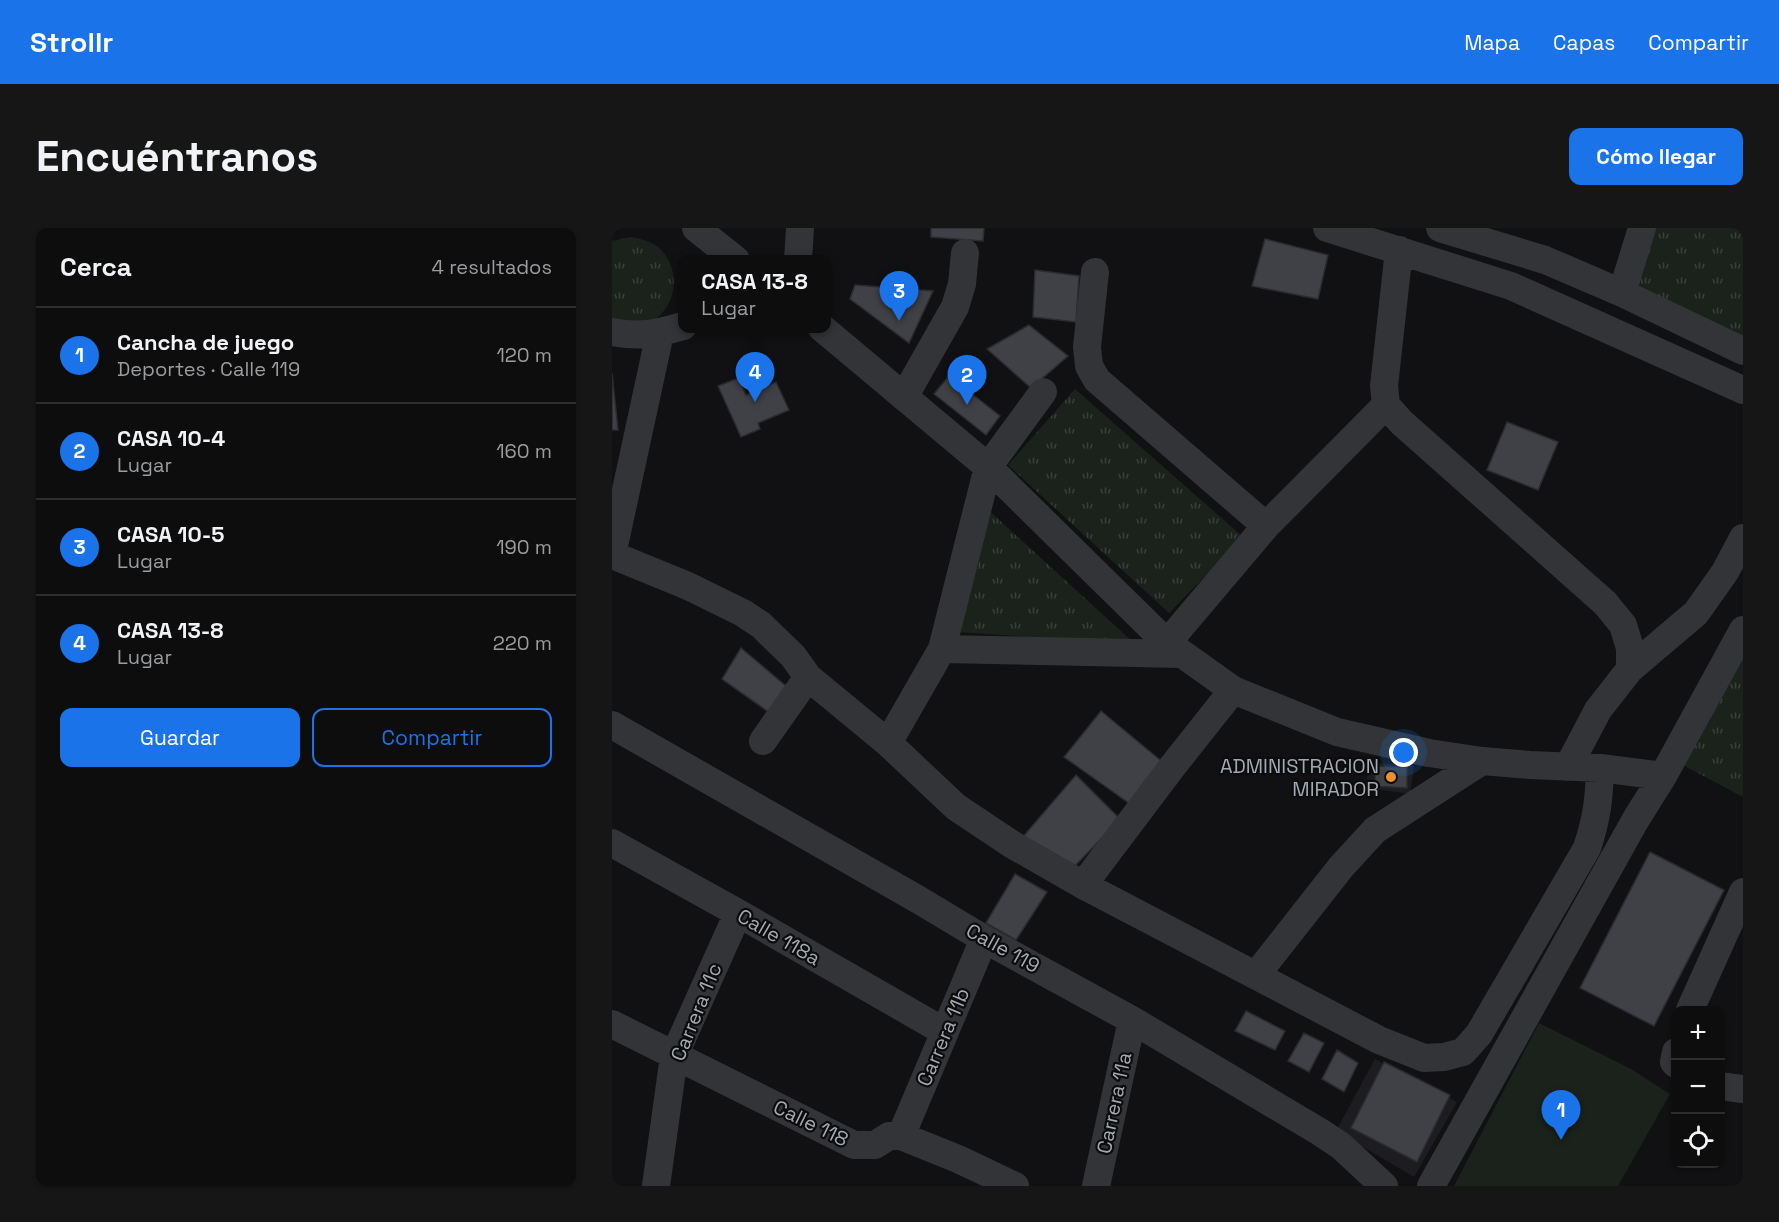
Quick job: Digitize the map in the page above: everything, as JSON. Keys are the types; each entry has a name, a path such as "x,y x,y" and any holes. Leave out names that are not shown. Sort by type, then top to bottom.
{"street":[{"path":"696,228 730,255"},
{"path":"798,255 800,228"},
{"path":"1327,228 1511,286 1743,390"},
{"path":"1440,228 1545,260 1622,293 1743,351"},
{"path":"1622,293 1642,228"},
{"path":"1399,250 1384,386 1386,405 1401,422 1605,603 1623,625 1630,648 1630,669"},
{"path":"904,397 955,307 962,284 965,253"},
{"path":"1095,272 1087,347 1089,366 1097,380 1266,526"},
{"path":"612,332 632,335 671,330 612,555 688,586 743,613 761,625 779,641 808,677 888,743 956,807 1013,845 1083,885 1257,974 1378,1040 1424,1058 1444,1058 1462,1052 1479,1034 1587,849 1596,823 1600,768"},
{"path":"828,333 988,467 1174,649 1233,690 1337,732 1429,753 1663,776"},
{"path":"888,743 942,650 988,467 1044,392"},
{"path":"1174,649 1266,526 1386,405"},
{"path":"1568,766 1598,710 1630,669 1696,613 1725,572 1743,538"},
{"path":"1431,1186 1743,630"},
{"path":"942,650 1174,649"},
{"path":"763,741 808,677"},
{"path":"1083,885 1233,690"},
{"name":"Calle 119","path":"612,725 984,939 1132,1020 1320,1132 1341,1146 1384,1186"},
{"path":"1257,974 1341,867 1375,830 1482,760"},
{"name":"Calle 118a","path":"612,843 945,1032"},
{"path":"1692,1006 1743,891"},
{"name":"Carrera 11c","path":"656,1186 674,1056 738,913"},
{"name":"Carrera 11b","path":"902,1136 984,939"},
{"name":"Carrera 11a","path":"1096,1186 1132,1020"},
{"name":"Calle 118","path":"612,1024 854,1145 875,1145 890,1136 902,1136"},
{"path":"1725,1087 1743,1089"},
{"path":"902,1136 1015,1186"}],"shaded area":[{"path":"1368,762 1414,766 1410,794 1367,788"},
{"path":"1375,1059 1457,1102 1414,1177 1336,1131"}],"green space":[{"path":"1656,228 1743,228 1743,338 1633,293"},
{"path":"630,237 657,246 672,267 674,278 671,299 666,308 658,317 645,324 612,323 612,241"},
{"path":"1075,389 1243,537 1169,613 1008,465"},
{"path":"985,507 1135,644 957,632"},
{"path":"1743,653 1743,797 1681,764"},
{"path":"1539,1023 1631,1069 1670,1094 1618,1186 1454,1186"}],"building":[{"path":"931,228 984,228 983,241 931,237"},
{"path":"1265,239 1328,255 1318,299 1252,286"},
{"path":"1035,270 1079,276 1076,322 1033,317"},
{"path":"855,285 933,291 909,343 850,299"},
{"path":"1029,325 1068,356 1031,388 987,349"},
{"path":"966,355 983,370 967,390 1000,416 986,435 934,394"},
{"path":"612,373 618,430 612,430"},
{"path":"739,378 746,395 776,382 789,410 758,423 760,429 741,437 718,386"},
{"path":"1507,422 1558,442 1538,490 1487,470"},
{"path":"741,648 792,691 770,713 722,679"},
{"path":"1101,711 1165,764 1133,806 1064,757"},
{"name":"ADMINISTRACION MIRADOR","path":"1375,766 1407,767 1407,788 1375,786"},
{"path":"1076,775 1120,819 1070,871 1021,839"},
{"path":"1650,852 1724,890 1654,1026 1580,988"},
{"path":"1015,874 1047,892 1016,940 986,923"},
{"path":"1246,1011 1285,1031 1275,1050 1235,1031"},
{"path":"1304,1033 1324,1043 1309,1072 1288,1061"},
{"path":"1337,1050 1358,1063 1344,1092 1322,1079"},
{"path":"1384,1062 1450,1095 1417,1162 1351,1128"}],"place":[{"name":"CASA 10-5","path":"899,321"},
{"name":"CASA 13-8","path":"755,402"},
{"name":"CASA 10-4","path":"967,405"},
{"name":"ADMINISTRACION MIRADOR","path":"1391,777"},
{"name":"Cancha de juego","path":"1561,1140"}]}
